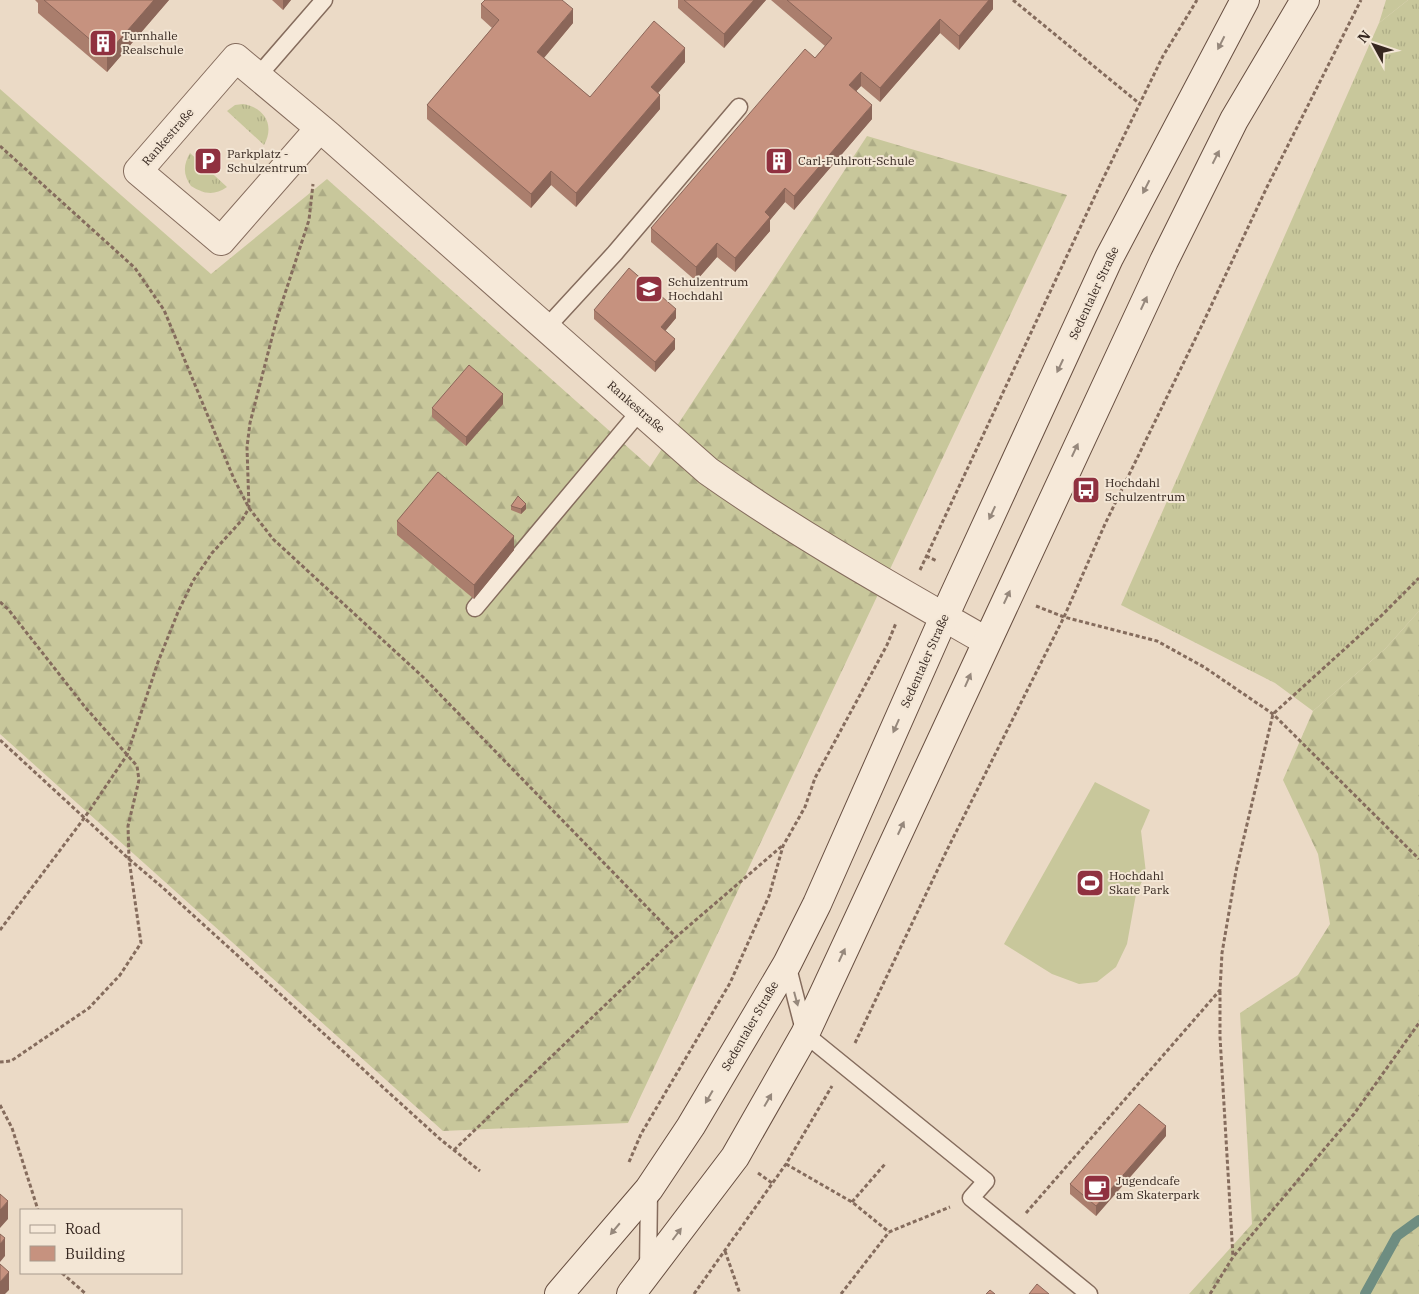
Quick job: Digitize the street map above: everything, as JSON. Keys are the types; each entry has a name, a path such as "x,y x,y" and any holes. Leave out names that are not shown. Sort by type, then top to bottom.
{"street":[{"name":"Sedentaler Straße","path":"559,1294 649,1189 691,1126 787,964 817,904 944,618 1109,258 1245,0"},
{"path":"631,1294 735,1157 805,1034 1168,252 1234,120 1305,0"},
{"name":"Rankestraße","path":"320,129 221,241 138,171 236,58 320,129 708,471 766,512 907,598 986,641"}],"lane":[{"path":"258,76 324,0"},
{"path":"546,328 614,253 739,107"},
{"path":"475,608 640,411"},
{"path":"787,964 805,1034 986,1181 971,1198 1012,1229 1088,1294"},
{"path":"648,1273 649,1189"}],"path":[{"path":"1013,0 1140,104"},
{"path":"641,1134 730,983 769,896 783,846 805,807 815,778 887,645 1039,313 1163,56 1197,0"},
{"path":"694,1294 786,1164 844,1065 947,850 1064,617 1105,524 1204,323 1267,187 1362,0"},
{"path":"0,146 128,262 164,310 234,480 249,508 274,539 423,677 676,937"},
{"path":"0,930 85,817 127,755 158,662 189,588 212,553 242,520 249,508 247,447 250,423 277,318 309,220 313,180"},
{"path":"1233,1257 1220,1037 1222,953 1236,871 1273,714 1380,617 1419,578"},
{"path":"0,602 8,609 49,663 137,766 139,780 128,826 129,859 141,943 120,975 89,1008 11,1061 0,1062"},
{"path":"1064,617 1157,641 1204,667 1273,714 1419,859"},
{"path":"0,740 129,859 454,1150 480,1171"},
{"path":"454,1150 676,937 783,846"},
{"path":"1012,1229 1220,990"},
{"path":"1210,1294 1233,1257 1354,1114 1419,1023"},
{"path":"0,1105 12,1128 38,1209"},
{"path":"786,1164 852,1202 889,1232"},
{"path":"852,1202 885,1164"},
{"path":"841,1294 889,1232 971,1198"},
{"path":"725,1251 740,1294"},
{"path":"63,1274 86,1294"}],"green space":[{"path":"1386,0 1408,0 1379,23"},
{"path":"1408,0 1419,0 1419,611 1385,649 1313,711 1275,683 1121,605 1379,23"},
{"path":"0,89 211,274 327,179 650,467 867,136 1067,195 628,1123 443,1131 0,734"},
{"path":"243,104 257,109 266,119 268,131 264,145 227,111 235,105"},
{"path":"190,153 227,187 218,192 209,193 191,186 186,178 185,170"},
{"path":"1419,611 1419,1294 1189,1294 1252,1224 1240,1013 1298,975 1330,924 1318,854 1283,780 1313,711 1385,649"},
{"name":"Hochdahl Skate Park","path":"1095,782 1150,810 1141,831 1146,873 1136,894 1127,944 1116,967 1097,982 1079,984 1052,974 1004,944"}],"building":[{"path":"44,0 154,0 107,54"},
{"path":"485,0 562,0 573,9 537,52 590,97 654,21 685,48 651,87 660,95 576,193 551,171 531,194 427,105 499,20 481,4"},
{"path":"684,0 754,0 724,34"},
{"name":"Carl-Fuhlrott-Schule","path":"787,0 989,0 959,36 940,19 880,88 861,72 849,85 872,105 794,196 785,188 765,212 770,217 735,258 717,243 696,267 651,228 805,49 815,58 832,38"},
{"path":"629,268 676,309 661,327 675,339 655,362 594,310"},
{"path":"469,365 503,394 466,437 432,408"},
{"path":"438,472 514,536 474,585 397,521"},
{"path":"518,496 526,504 521,509 511,506"},
{"path":"1139,1104 1166,1126 1096,1206 1070,1184"},
{"path":"0,1194 8,1201 0,1210"},
{"path":"0,1234 5,1238 0,1244"},
{"path":"0,1264 9,1272 0,1282"},
{"path":"1037,1284 1049,1294 1029,1294"},
{"path":"990,1290 995,1294 986,1294"}],"waterway":[{"path":"1365,1294 1397,1236 1419,1220"}],"place":[{"name":"Turnhalle Realschule","path":"103,43"},
{"name":"Parkplatz - Schulzentrum","path":"208,161"},
{"name":"Carl-Fuhlrott-Schule","path":"779,161"},
{"name":"Schulzentrum Hochdahl","path":"649,289"},
{"name":"Hochdahl Schulzentrum","path":"1086,490"},
{"name":"Hochdahl Skate Park","path":"1090,883"},
{"name":"Jugendcafe am Skaterpark","path":"1097,1188"}]}
